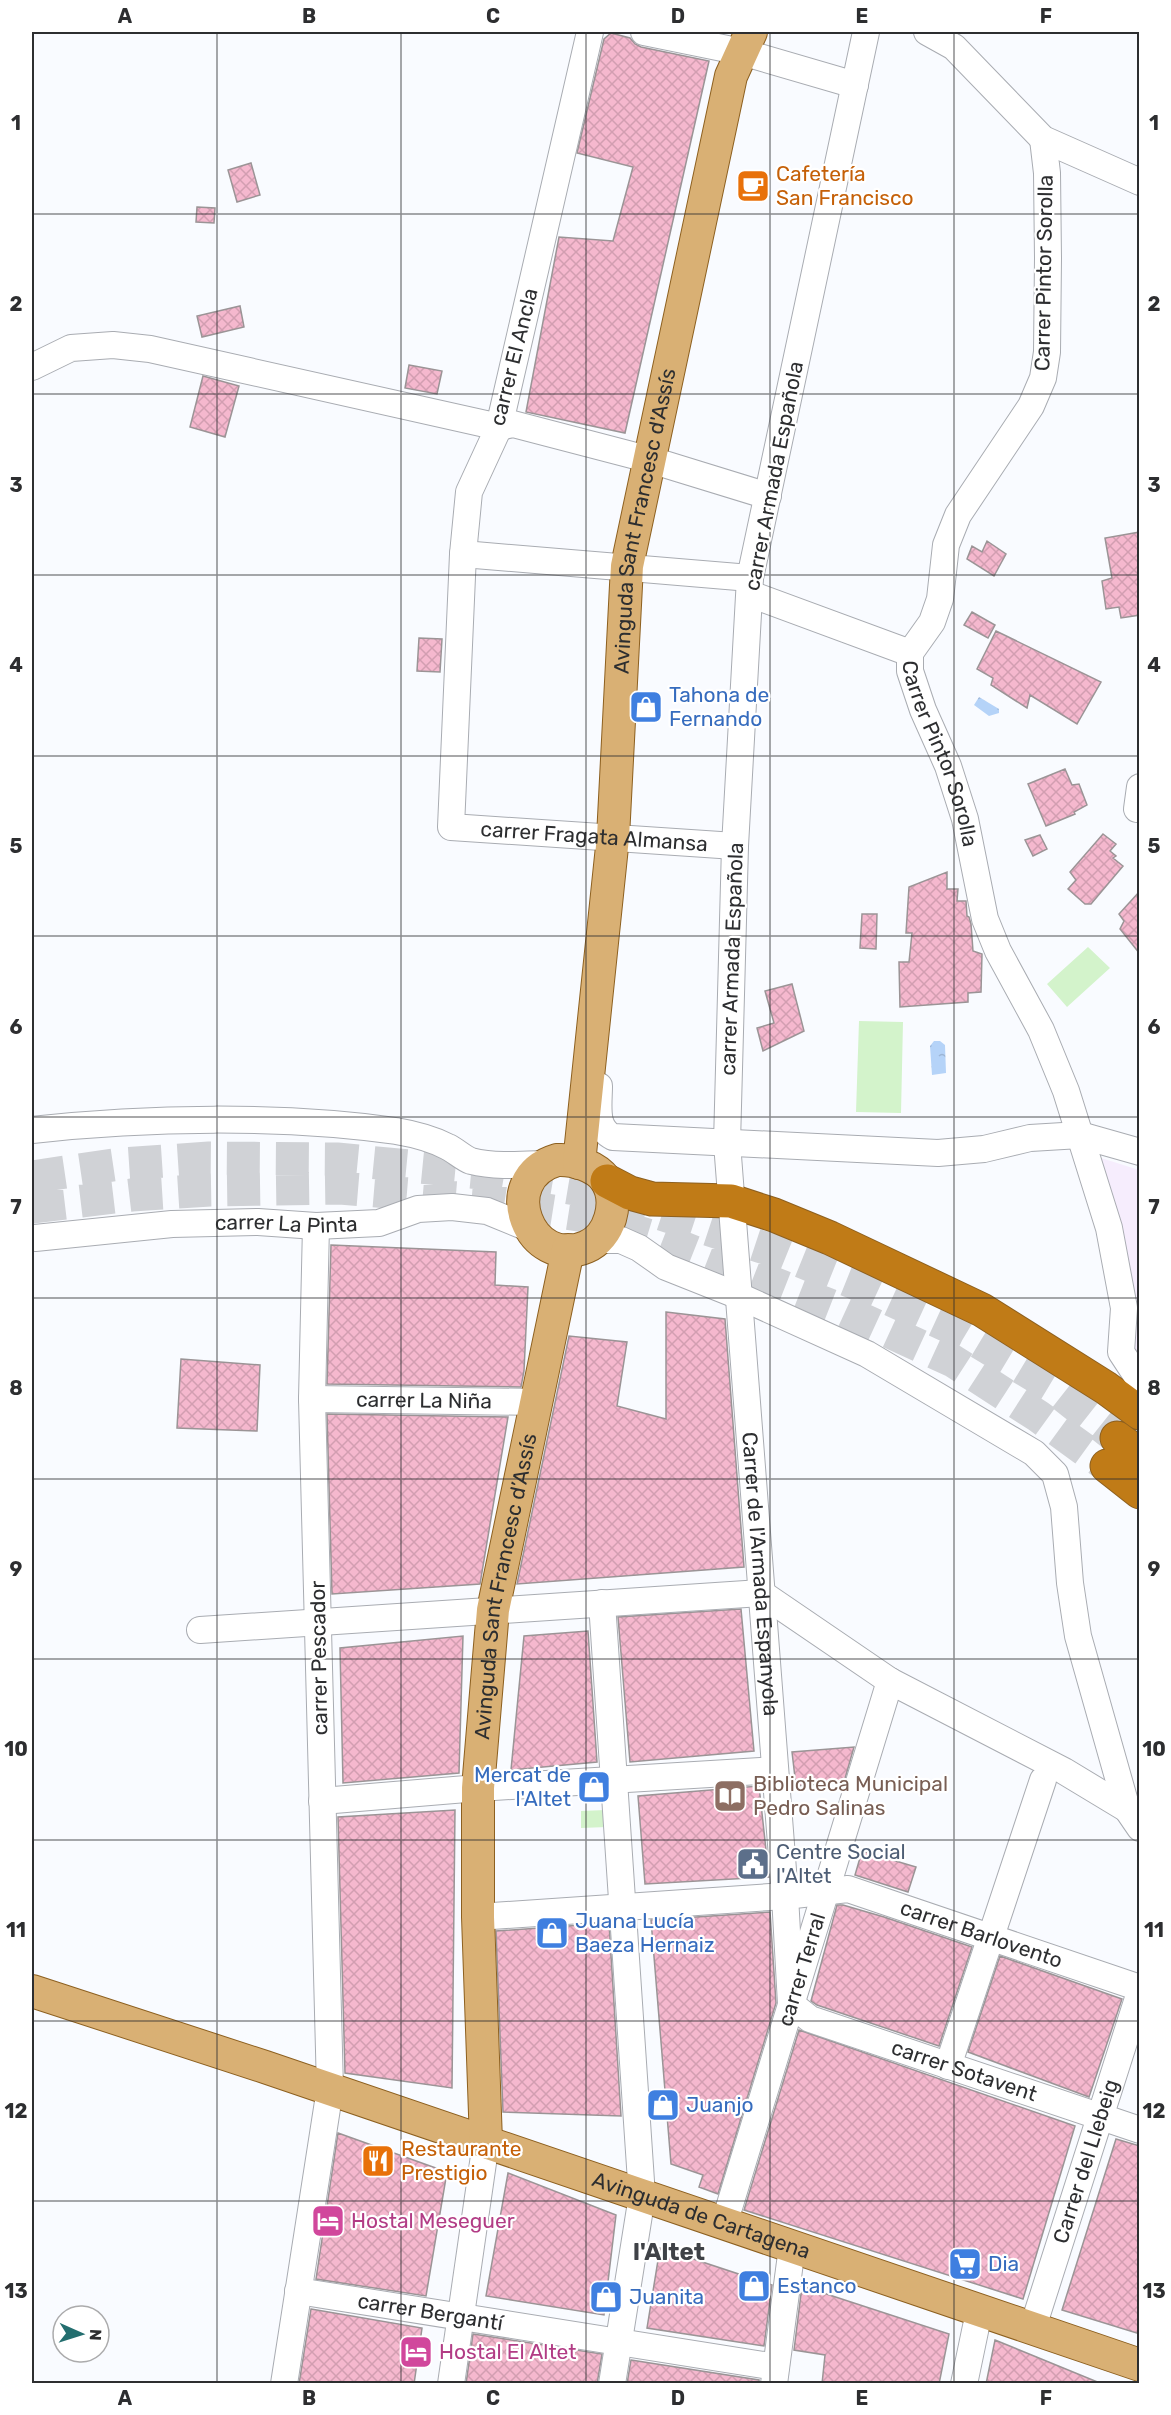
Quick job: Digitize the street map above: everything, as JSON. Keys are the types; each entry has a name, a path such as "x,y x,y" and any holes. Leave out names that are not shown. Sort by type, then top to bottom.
{"highway":[{"path":"607,1181 630,1193 652,1199 731,1201 774,1215 830,1238 982,1310 1106,1388 1140,1413"},
{"path":"1121,1453 1140,1492"}],"main road":[{"name":"Avinguda Sant Francesc d'Assís","path":"579,1163 613,837 627,566 731,76 746,42"},
{"path":"563,1160 579,1163 599,1173 607,1181 613,1204 608,1223 598,1240 585,1247 568,1250 544,1243 531,1229 524,1216 525,1189 534,1172 544,1164 563,1160"},
{"name":"Avinguda Sant Francesc d’Assís","path":"486,2142 478,1917 478,1788 493,1610 568,1250"},
{"name":"Avinguda de Cartagena","path":"32,1991 265,2067 1140,2365"}],"street":[{"name":"carrer El Ancla","path":"452,827 463,554 469,492 499,427 590,32"},
{"path":"644,32 746,42 855,85"},
{"name":"carrer Armada Española","path":"727,1143 735,846 750,586 866,32"},
{"path":"927,32 954,47 1043,139 1140,182"},
{"name":"Carrer Pintor Sorolla","path":"1043,139 1047,173 1048,248 1047,352 1043,378 1031,406 958,515 946,545 940,599 932,622 910,653 910,671 923,710 948,766 965,819 985,919 998,951 1041,1030 1066,1091 1109,1228 1124,1308 1121,1352 1136,1377"},
{"path":"32,367 71,348 113,345 150,349 499,427 513,424 651,460 768,496"},
{"path":"463,554 627,566 750,586 910,653"},
{"name":"carrer Fragata Almansa","path":"452,827 735,846"},
{"path":"598,987 599,1119 602,1129 613,1137 938,1153 984,1149 1030,1138 1080,1135 1140,1152"},
{"path":"32,1130 68,1126 170,1122 314,1123 422,1136 450,1147 469,1160 491,1165 544,1164"},
{"name":"Carrer de l'Armada Espanyola","path":"727,1143 785,1896 791,2004"},
{"path":"491,1165 525,1189"},
{"name":"carrer La Pinta","path":"35,1238 172,1224 258,1222 316,1226 380,1223 418,1209 452,1207 487,1211 531,1229"},
{"name":"carrer Pescador","path":"284,2384 330,2089 312,1399 316,1226"},
{"path":"598,1240 621,1240 639,1248 666,1268 739,1296 867,1354 1034,1453 1055,1474 1064,1508 1070,1583 1078,1636 1133,1819"},
{"name":"carrer La Niña","path":"312,1399 537,1402"},
{"path":"200,1630 761,1593 890,1682 1064,1771 1133,1819"},
{"path":"602,1603 642,2196 612,2384"},
{"name":"carrer Terral","path":"724,2224 890,1682"},
{"path":"322,1801 478,1788 775,1770"},
{"path":"948,2066 1043,1780"},
{"name":"carrer Barlovento","path":"478,1917 785,1896 848,1889 1140,1990"},
{"name":"Carrer del Llebeig","path":"1032,2330 1140,1990"},
{"name":"carrer Sotavent","path":"791,2004 810,2019 1140,2130"},
{"path":"451,2384 486,2142"},
{"path":"775,2375 792,2247"},
{"name":"carrer Bergantí","path":"298,2290 619,2342 775,2375"},
{"path":"964,2384 979,2312"}],"shaded area":[{"path":"1101,1158 1139,1170 1139,1358 1132,1353 1134,1331"}],"green space":[{"path":"1088,947 1110,968 1067,1007 1047,984"},
{"path":"859,1021 903,1022 901,1113 856,1112"},
{"path":"606,1810 607,1827 581,1828 581,1811"}],"water":[{"path":"979,697 999,709 999,713 989,716 974,705"},
{"path":"934,1041 940,1041 945,1045 946,1073 932,1075 930,1046"}],"building":[{"path":"611,33 630,38 641,47 709,61 625,433 526,412 559,237 613,241 633,167 577,153 604,39"},
{"path":"251,163 260,195 237,202 228,170"},
{"path":"197,207 215,208 214,223 196,222"},
{"path":"240,306 244,327 202,337 197,316"},
{"path":"409,365 442,371 437,394 405,388"},
{"path":"203,376 239,386 225,437 190,427"},
{"path":"1140,532 1140,615 1121,618 1119,607 1106,609 1102,581 1112,578 1105,538"},
{"path":"987,541 1006,554 994,576 967,559 972,546 982,552"},
{"path":"972,612 995,625 988,638 964,625"},
{"path":"996,631 1101,682 1077,724 1030,695 1027,708 991,685 993,678 977,669"},
{"path":"419,638 442,639 440,672 417,671"},
{"path":"1065,769 1072,785 1079,784 1087,805 1074,812 1075,814 1046,826 1028,784"},
{"path":"1103,834 1116,844 1110,851 1116,856 1113,858 1123,866 1091,904 1085,904 1068,889 1076,880 1070,872"},
{"path":"1040,835 1047,849 1033,856 1025,840"},
{"path":"947,872 947,889 958,889 957,901 966,901 973,951 982,954 981,992 968,993 968,1002 900,1007 899,962 909,962 912,933 906,933 909,887"},
{"path":"1140,891 1140,954 1120,929 1124,921 1119,914"},
{"path":"862,914 877,914 876,949 860,948"},
{"path":"792,984 804,1031 763,1051 757,1028 774,1023 765,991"},
{"path":"331,1245 496,1252 495,1285 528,1287 524,1371 521,1387 327,1384"},
{"path":"666,1312 725,1319 744,1567 517,1584 569,1336 627,1342 617,1406 666,1419"},
{"path":"181,1359 260,1365 257,1431 177,1428"},
{"path":"327,1414 508,1417 480,1584 332,1594"},
{"path":"741,1609 754,1751 630,1762 618,1617"},
{"path":"588,1631 597,1762 511,1770 524,1636"},
{"path":"463,1636 459,1773 343,1783 340,1648"},
{"path":"854,1747 844,1782 796,1786 792,1752"},
{"path":"759,1786 769,1877 645,1884 638,1796"},
{"path":"455,1810 452,2088 345,2073 338,1817"},
{"path":"862,1851 916,1867 908,1892 855,1875"},
{"path":"837,1905 884,1917 972,1947 939,2046 811,2001"},
{"path":"770,1912 776,2003 718,2194 699,2187 703,2175 671,2164 651,1920"},
{"path":"609,1923 621,2116 503,2112 496,1931"},
{"path":"1000,1956 1122,1999 1089,2097 968,2052"},
{"path":"799,2030 1075,2126 1023,2299 744,2210"},
{"path":"338,2133 447,2172 426,2296 316,2279"},
{"path":"1116,2139 1140,2146 1140,2334 1062,2310"},
{"path":"508,2173 616,2215 604,2315 486,2296"},
{"path":"660,2248 772,2285 764,2346 647,2328"},
{"path":"802,2286 949,2334 939,2384 822,2384 825,2355 794,2350"},
{"path":"311,2309 422,2328 414,2384 299,2384"},
{"path":"473,2334 602,2354 597,2384 466,2384"},
{"path":"995,2340 1100,2383 1100,2384 986,2384"},
{"path":"631,2360 759,2380 759,2384 627,2384"}],"tunnel":[{"path":"32,1177 120,1164 209,1158 337,1159 481,1173 594,1192 780,1253 852,1282 965,1334 1050,1385 1117,1438"},
{"path":"32,1207 132,1195 210,1190 340,1188 483,1200 585,1216 661,1239 842,1310 953,1361 1038,1416 1107,1466"}],"place":[{"name":"Cafetería San Francisco","path":"753,186"},
{"name":"Tahona de Fernando","path":"646,707"},
{"name":"Mercat de l'Altet","path":"594,1787"},
{"name":"Biblioteca Municipal Pedro Salinas","path":"730,1796"},
{"name":"Centre Social l'Altet","path":"753,1864"},
{"name":"Juana Lucía Baeza Hernaiz","path":"552,1933"},
{"name":"Juanjo","path":"663,2105"},
{"name":"Restaurante Prestigio","path":"378,2161"},
{"name":"Hostal Meseguer","path":"328,2221"},
{"name":"Dia","path":"965,2264"},
{"name":"Estanco","path":"754,2286"},
{"name":"Juanita","path":"606,2297"},
{"name":"Hostal El Altet","path":"416,2352"}],"district":[{"name":"l'Altet","path":"669,2252"}]}
